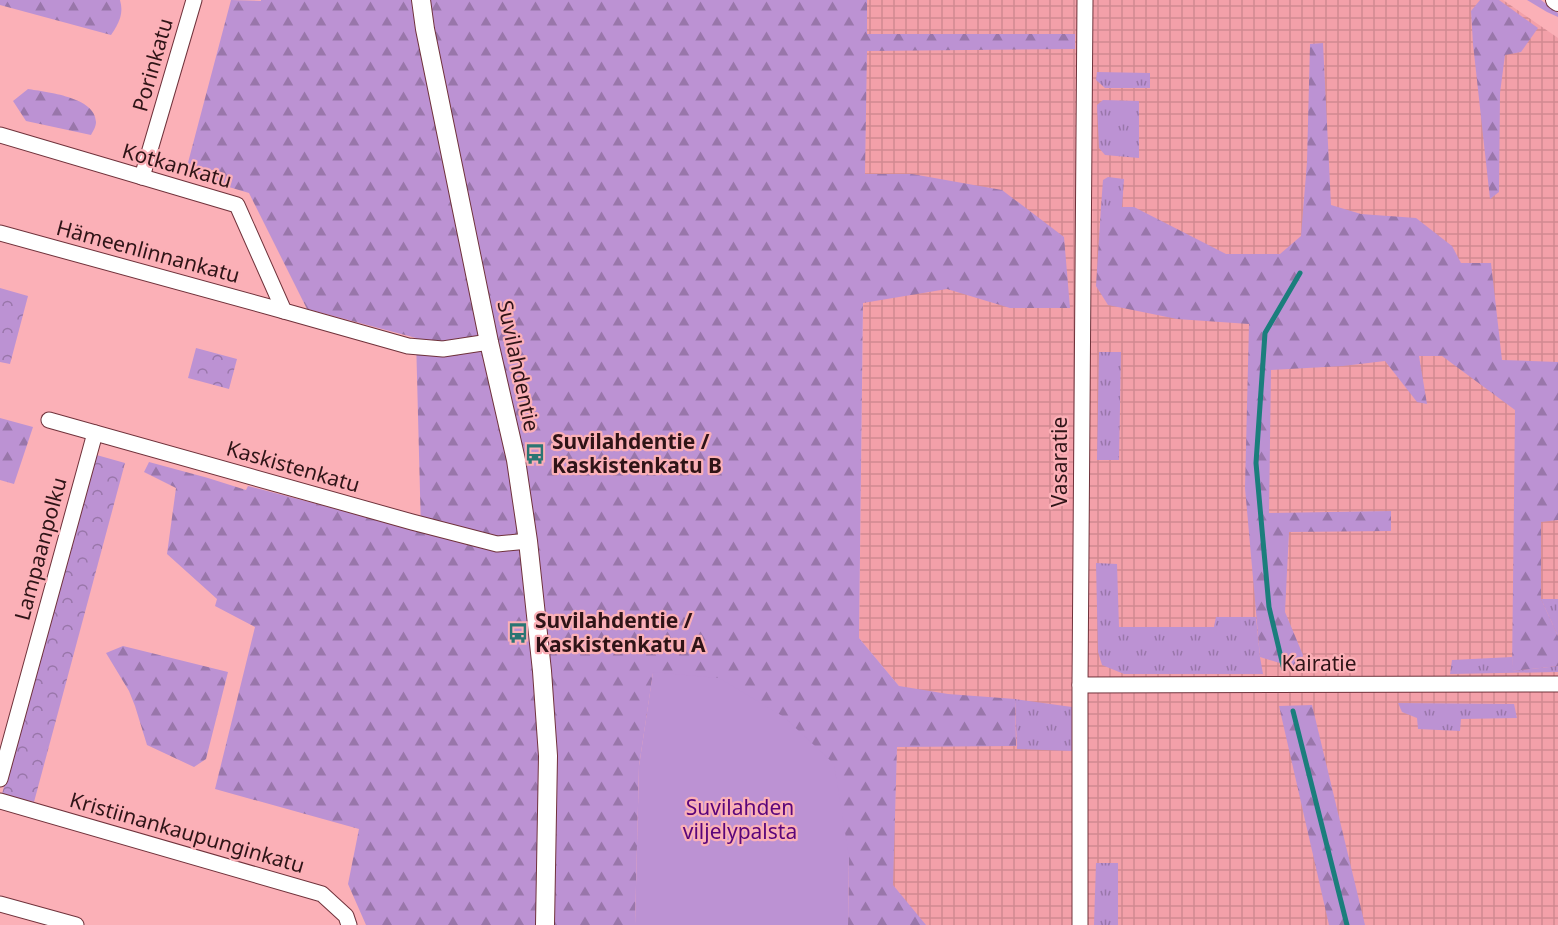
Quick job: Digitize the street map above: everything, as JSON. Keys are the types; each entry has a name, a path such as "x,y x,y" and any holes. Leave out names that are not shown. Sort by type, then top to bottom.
{"street":[{"name":"Porinkatu","path":"142,177 194,0"},
{"name":"Suvilahdentie","path":"421,0 489,342 516,460 528,541 542,671 548,756 545,925"},
{"name":"Vasaratie","path":"1080,925 1084,0"},
{"name":"Kotkankatu","path":"0,135 237,205 284,311"},
{"name":"Hämeenlinnankatu","path":"0,233 284,311"},
{"path":"284,311 408,346 443,349 489,342"},
{"name":"Kaskistenkatu","path":"49,420 497,544 528,541"},
{"name":"Lampaanpolku","path":"0,779 95,433"},
{"name":"Kairatie","path":"1080,685 1558,684"},
{"name":"Kristiinankaupunginkatu","path":"0,801 322,894 346,916 349,925"},
{"path":"0,904 76,925"}],"shaded area":[{"path":"867,0 1503,0 1558,38 1558,925 891,925 899,686 859,638"}],"green space":[{"path":"0,0 120,0 121,14 111,35 0,5"},
{"path":"231,0 867,0 867,34 1075,34 1075,49 867,51 865,174 912,174 1002,190 1064,237 1070,308 1010,308 947,289 863,303 859,638 899,686 948,694 1015,699 1016,746 897,747 893,885 926,925 848,925 849,857 653,673 639,766 635,925 366,925 348,884 359,829 215,789 255,627 215,606 217,599 167,554 176,488 144,472 149,462 246,490 248,486 421,531 416,338 307,309 249,193 185,174"},
{"path":"1480,0 1499,0 1538,28 1521,52 1505,55 1500,93 1499,192 1490,199 1471,11"},
{"path":"1527,0 1541,0 1558,13 1558,17 1547,12"},
{"path":"1323,43 1331,205 1361,214 1416,218 1452,246 1461,263 1491,263 1502,360 1558,362 1558,520 1541,522 1541,599 1558,636 1558,666 1512,671 1515,410 1442,356 1419,356 1427,404 1417,402 1385,361 1271,370 1269,513 1391,511 1391,531 1289,532 1285,612 1303,655 1299,669 1260,657 1245,488 1249,324 1177,319 1108,305 1096,286 1101,207 1134,207 1226,254 1280,254 1301,236 1307,162 1310,44"},
{"path":"1097,72 1150,73 1150,88 1105,88 1096,80"},
{"path":"28,89 69,97 88,107 94,114 96,122 91,135 26,121 13,101"},
{"path":"1103,100 1139,101 1139,158 1105,155 1099,148 1097,105"},
{"path":"1108,177 1124,179 1122,207 1101,207 1103,180"},
{"path":"0,288 28,296 10,364 0,362"},
{"path":"196,348 237,359 229,389 188,378"},
{"path":"1099,352 1121,352 1119,460 1097,460"},
{"path":"0,418 33,427 14,484 0,480"},
{"path":"93,454 125,463 34,802 2,794"},
{"path":"1096,563 1117,564 1119,627 1214,627 1216,617 1256,617 1263,674 1124,674 1102,665 1098,652"},
{"path":"1541,599 1558,599 1558,636"},
{"path":"123,646 228,672 206,759 194,767 147,745 129,691 106,653"},
{"path":"1512,657 1512,671 1558,666 1558,672 1450,674 1452,660"},
{"name":"Suvilahden viljelypalsta","path":"653,672 719,678 784,717 834,764 849,857 848,925 635,925 639,766"},
{"path":"1015,699 1072,707 1072,751 1017,749"},
{"path":"1398,703 1514,704 1517,718 1461,719 1460,731 1418,729 1417,718 1402,712"},
{"path":"1312,705 1365,925 1329,925 1279,706"},
{"path":"1096,863 1118,863 1118,925 1094,925"}],"waterway":[{"path":"1284,670 1269,607 1256,463 1265,333 1300,273"},
{"path":"1293,711 1347,925"}],"place":[{"name":"Suvilahdentie / Kaskistenkatu B","path":"535,454"},
{"name":"Suvilahdentie / Kaskistenkatu A","path":"518,633"}]}
